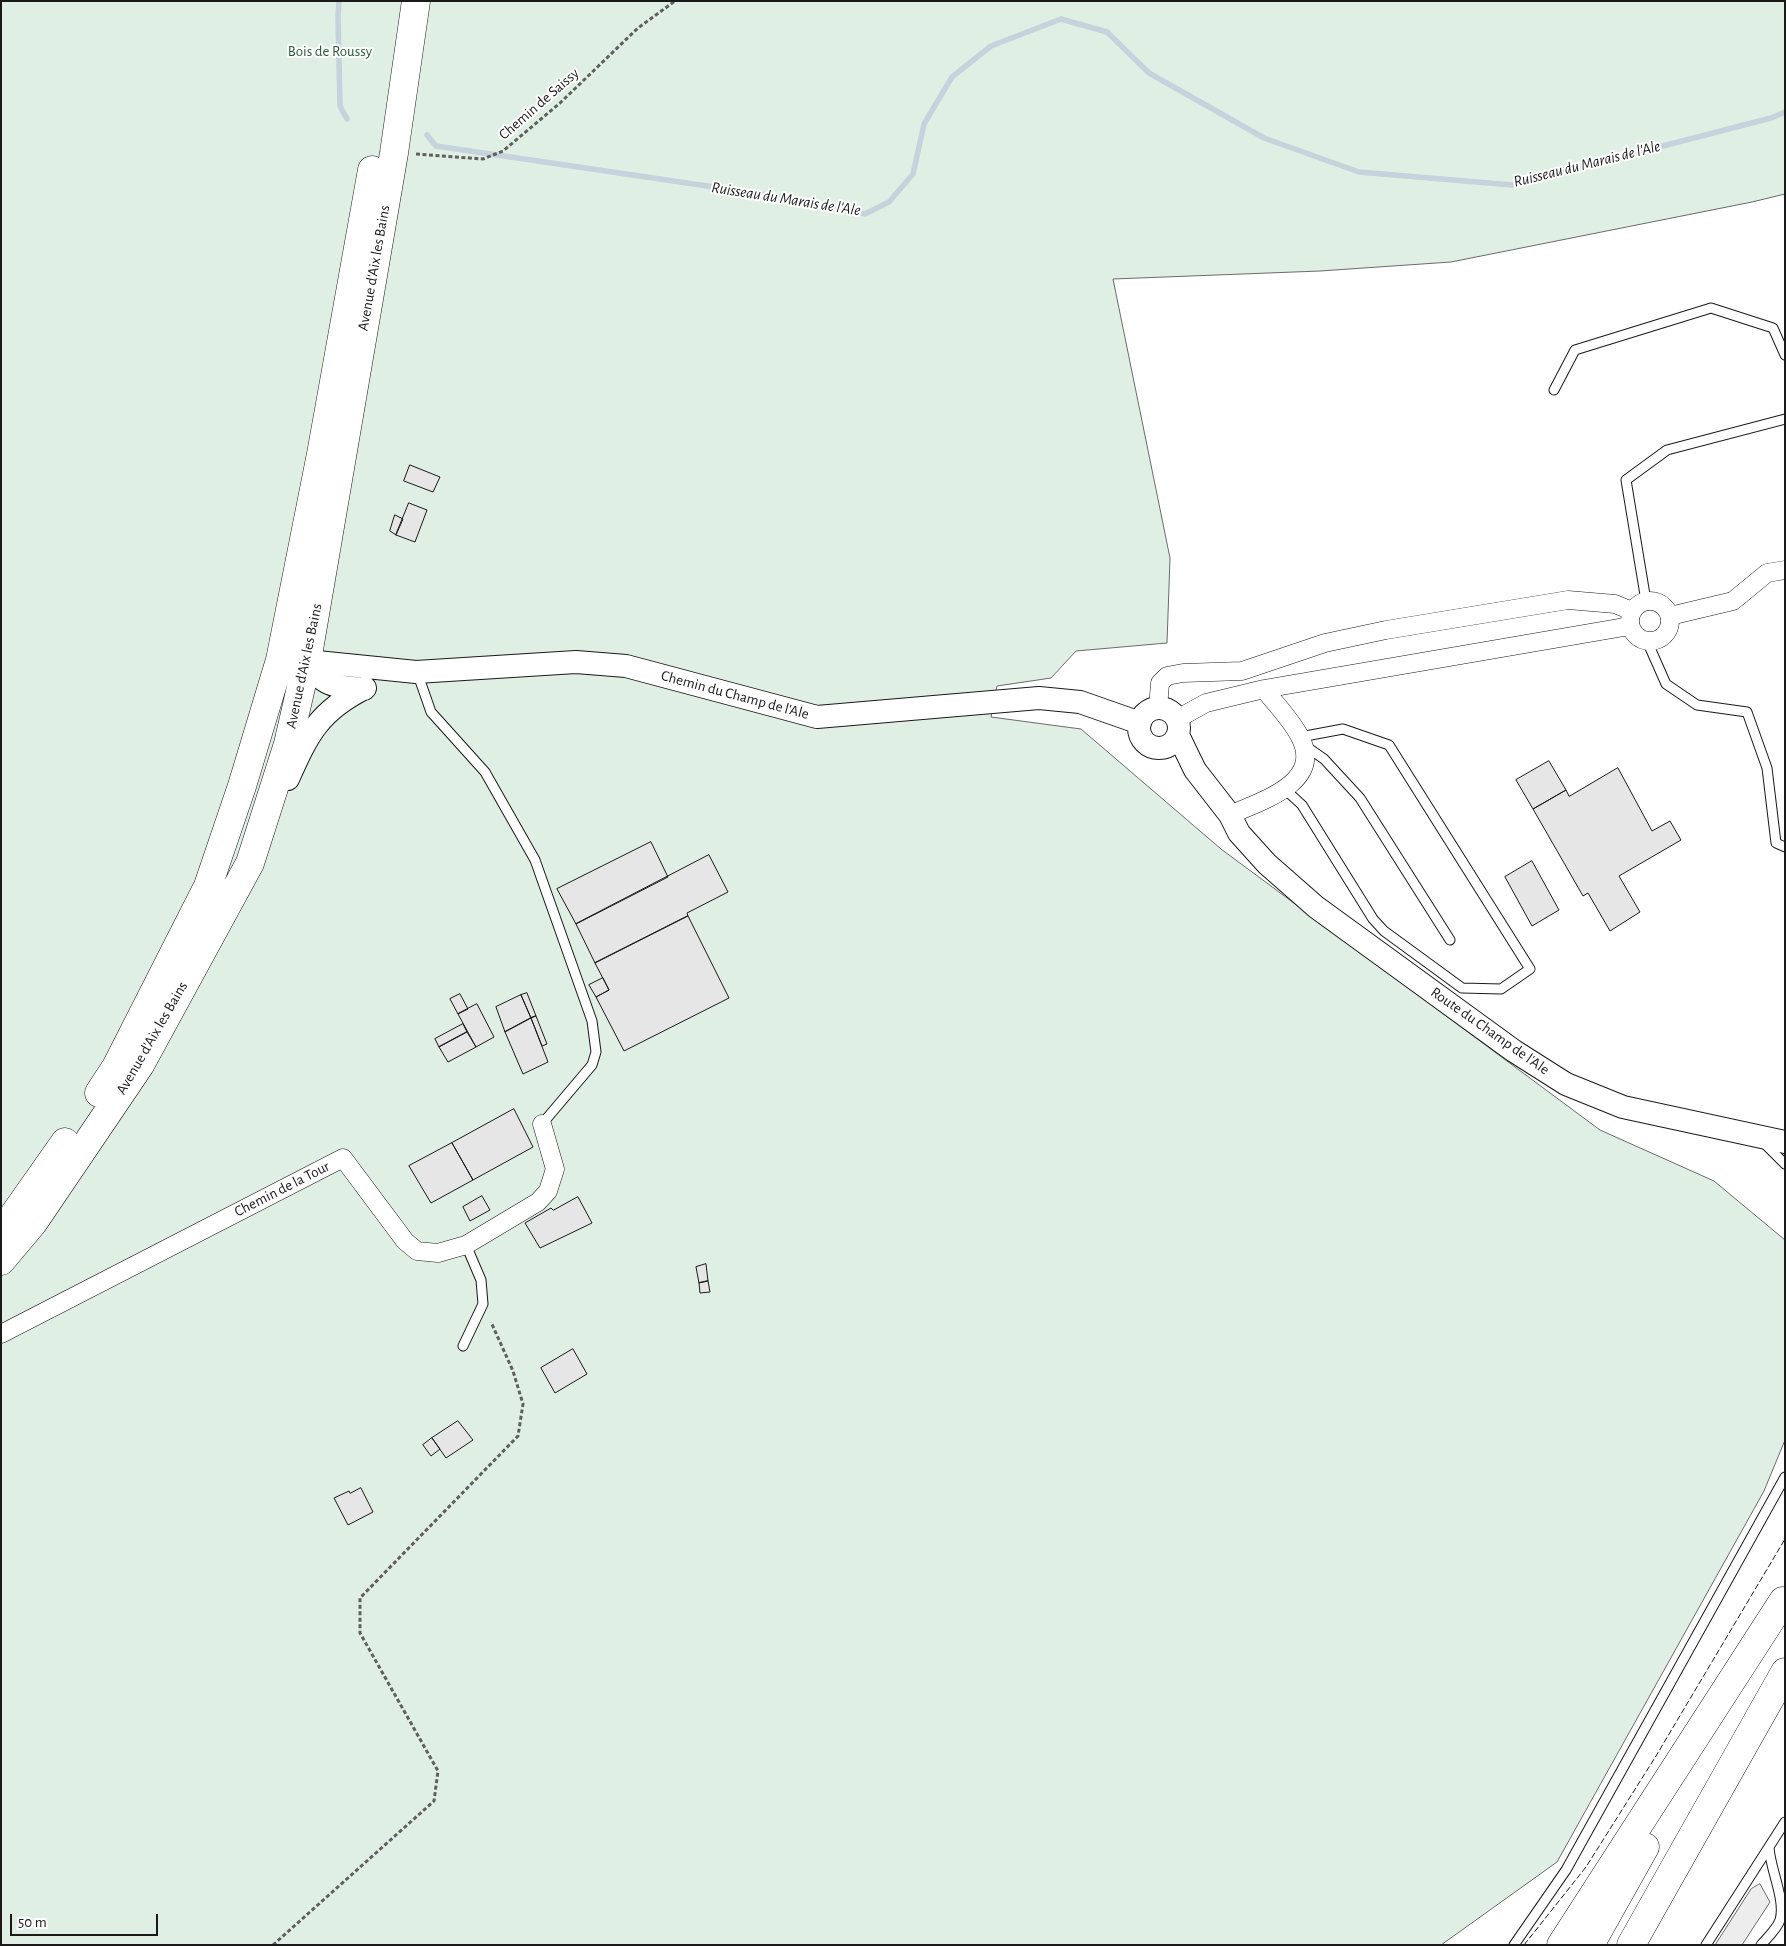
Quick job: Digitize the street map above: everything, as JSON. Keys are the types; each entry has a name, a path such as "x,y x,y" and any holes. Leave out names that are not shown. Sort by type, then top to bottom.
{"main road":[{"name":"Avenue d'Aix les Bains","path":"1,1233 116,1067 208,886 242,786 280,660 321,454 402,1"},
{"name":"Avenue d'Aix les Bains","path":"1,1261 33,1223 140,1066 250,863 288,744 307,661 394,152 416,1"},
{"path":"208,886 237,826 282,686 307,661"},
{"path":"1561,1945 1784,1599"},
{"path":"1590,1945 1784,1599"},
{"path":"1631,1945 1785,1672"}],"street":[{"path":"321,454 319,506 295,635 307,661 320,678 334,687 364,688"},
{"path":"1670,616 1733,601 1768,573 1785,570"},
{"path":"1670,616 1666,608 1660,603 1646,601 1631,619 1264,689 1206,703 1171,721 1147,712 1140,723 1140,730 1144,740 1156,747 1169,745 1171,721 1160,683 1167,676 1242,671 1326,643 1386,630 1568,600 1615,604 1631,619 1638,638 1647,641 1661,638 1669,628 1670,616"},
{"path":"307,661 416,672"},
{"name":"Chemin du Champ de l'Ale","path":"416,672 576,662 626,666 817,716 1039,698 1080,702 1140,723"},
{"path":"250,863 304,741 318,722 338,704 364,688 416,672"},
{"path":"1234,824 1299,777 1304,762 1302,741 1264,689"},
{"name":"Route du Champ de l'Ale","path":"1171,721 1195,770 1234,824 1267,864 1316,907 1514,1051 1566,1084 1623,1107 1785,1142"},
{"name":"Route du Champ de l'Ale","path":"1156,747 1187,779 1228,828 1234,824"},
{"name":"Chemin de la Tour","path":"1,1334 343,1158 405,1241 417,1250 438,1252 466,1245 538,1202 548,1191 556,1169 542,1124"}],"lane":[{"path":"1554,390 1575,350 1711,308 1773,328 1785,355"},
{"path":"1646,601 1626,480 1666,450 1785,419"},
{"path":"1647,641 1666,684 1697,705 1747,712 1766,768 1776,843 1785,847"},
{"path":"416,672 431,712 485,772 534,860 592,1021 596,1052 592,1065 542,1124"},
{"path":"1281,791 1290,794 1302,805 1374,919 1384,931 1462,988 1501,989 1530,969 1389,745 1343,729 1302,741"},
{"path":"1302,741 1324,759 1360,798 1450,940"},
{"path":"1756,1135 1785,1164"},
{"path":"463,1346 483,1304 481,1280 466,1245"},
{"path":"1514,1945 1566,1870 1785,1477"},
{"path":"1706,1945 1785,1822"},
{"path":"1761,1945 1780,1922 1782,1908 1770,1861 1769,1847"}],"path":[{"name":"Chemin de Saissy","path":"394,152 483,159 503,151 560,103 638,28 675,1"},
{"path":"273,1945 434,1801 438,1772 360,1633 360,1598 518,1436 523,1404 513,1371 483,1304"}],"green space":[{"name":"Bois de Roussy","path":"1,1 1785,1 1785,194 1451,262 1320,271 1113,279 1170,558 1167,643 1076,651 1051,678 997,686 991,717 1081,729 1221,849 1600,1130 1714,1181 1785,1240 1785,1440 1764,1491 1557,1862 1441,1945 1,1945"}],"shaded area":[{"path":"1760,1884 1770,1902 1742,1945 1715,1945 1751,1889"}],"building":[{"path":"410,465 440,477 433,492 404,481"},
{"path":"409,503 427,510 415,542 396,535"},
{"path":"395,515 403,519 396,535 390,531"},
{"path":"1549,761 1566,790 1533,809 1516,780"},
{"path":"1618,768 1652,831 1670,821 1681,840 1619,876 1640,912 1610,931 1588,893 1583,896 1533,809 1566,790 1569,796"},
{"path":"651,842 668,877 576,924 557,889"},
{"path":"709,855 728,892 687,913 688,916 595,963 576,924"},
{"path":"1532,861 1559,910 1532,926 1505,877"},
{"path":"688,916 729,998 624,1051 596,997 609,990 595,963"},
{"path":"603,978 609,990 596,997 589,985"},
{"path":"527,993 536,1016 531,1018 521,995"},
{"path":"460,994 468,1009 458,1014 450,999"},
{"path":"521,995 531,1018 505,1032 496,1007"},
{"path":"477,1004 494,1037 476,1047 458,1014"},
{"path":"536,1016 547,1044 542,1046 531,1018"},
{"path":"531,1018 548,1062 523,1074 505,1032"},
{"path":"463,1024 467,1032 439,1047 435,1039"},
{"path":"467,1032 476,1047 448,1062 439,1047"},
{"path":"514,1109 533,1147 473,1180 452,1143"},
{"path":"452,1143 473,1180 431,1203 409,1166"},
{"path":"482,1196 490,1210 470,1221 463,1207"},
{"path":"578,1197 592,1223 540,1248 525,1223 551,1208 553,1210"},
{"path":"706,1264 708,1281 699,1283 696,1267"},
{"path":"708,1281 710,1292 700,1293 699,1283"},
{"path":"573,1349 587,1374 555,1393 541,1368"},
{"path":"458,1421 473,1440 446,1458 432,1438"},
{"path":"432,1438 440,1449 431,1456 423,1445"},
{"path":"361,1488 373,1512 348,1525 334,1498"}],"waterway":[{"name":"Ruisseau du Marais de l'Ale","path":"339,1 340,106 347,119"},
{"name":"Ruisseau du Marais de l'Ale","path":"427,135 436,146 775,196 865,214 889,202 913,174 924,124 952,77 991,46 1061,19 1107,32 1149,73 1264,138 1359,172 1512,185 1771,118 1785,112"}],"fence":[{"path":"1524,1945 1586,1867 1656,1756 1785,1539"}]}
